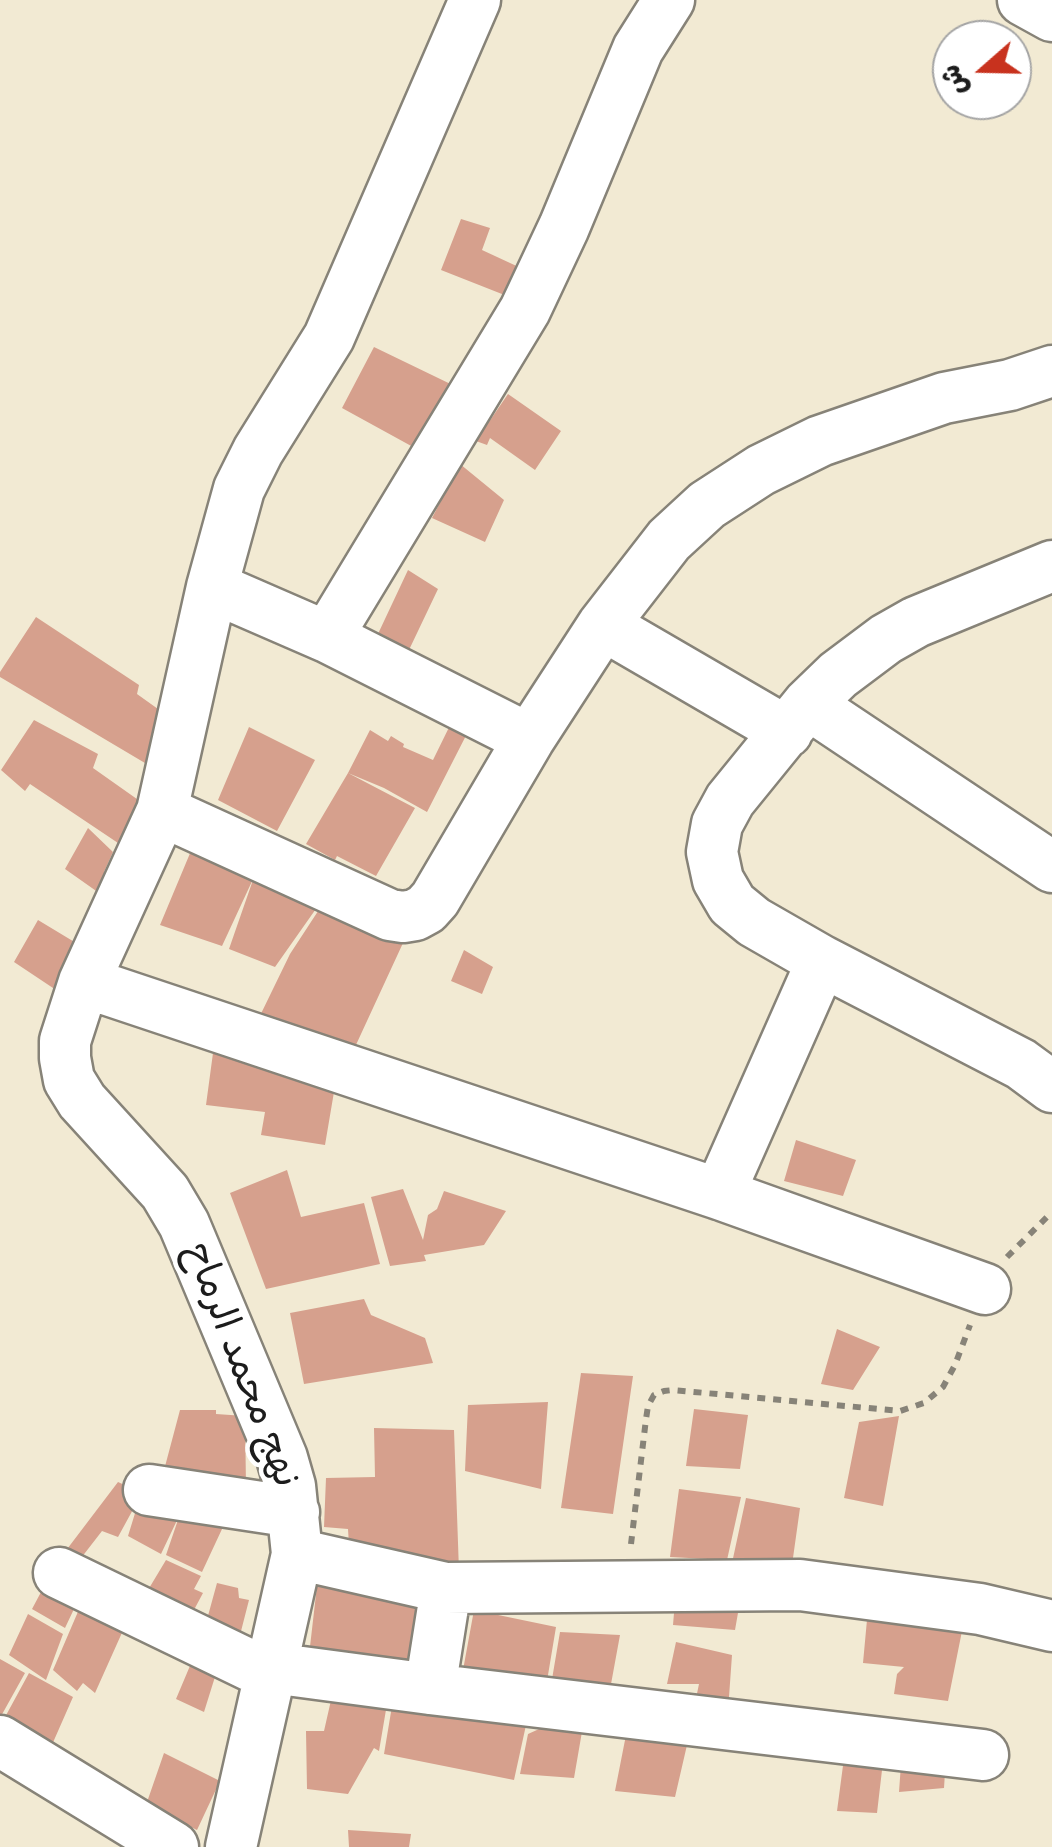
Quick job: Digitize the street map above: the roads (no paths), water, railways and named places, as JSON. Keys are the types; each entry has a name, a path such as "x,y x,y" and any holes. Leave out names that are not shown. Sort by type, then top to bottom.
{"street":[{"name":"نهج محمد الرماح","path":"230,1847 271,1672 295,1533 282,1458 184,1224 165,1192 82,1101 69,1080 65,1041 84,982 162,811 212,587 239,489 258,451 330,337 476,0"},
{"path":"327,637 525,310 638,49 669,0"},
{"path":"1023,0 1052,16"},
{"path":"162,811 390,915 415,915 434,899 602,624 669,540 707,505 761,470 820,441 944,398 1010,385 1052,371"},
{"path":"1052,566 916,622 838,675 730,800 716,824 712,852 718,880 732,904 754,922 1022,1064 1052,1087"},
{"path":"212,587 327,637 529,739"},
{"path":"602,624 798,718 1052,867"},
{"path":"719,1194 822,961"},
{"path":"84,982 719,1194 985,1289"},
{"path":"150,1490 295,1533 446,1588 800,1585 980,1609 1052,1626"},
{"path":"58,1574 271,1672 983,1755"},
{"path":"430,1689 446,1588"},
{"path":"0,1741 173,1847"}]}
